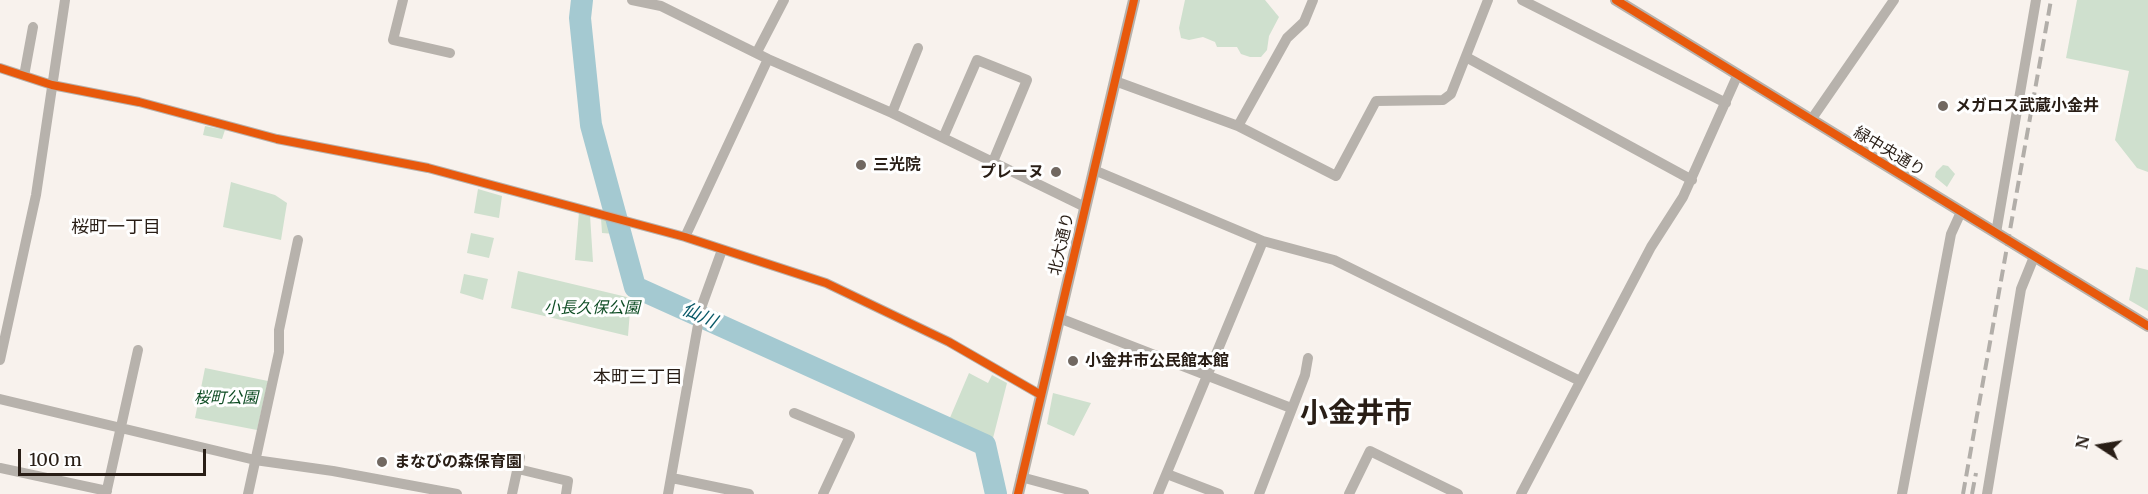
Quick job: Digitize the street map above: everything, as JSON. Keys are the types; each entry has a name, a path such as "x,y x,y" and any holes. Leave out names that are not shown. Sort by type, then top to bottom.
{"street":[{"path":"0,360 36,195 65,0"},
{"path":"403,0 393,40 450,53"},
{"path":"633,0 663,3 768,59 892,113 992,164 1085,207"},
{"path":"757,52 784,0"},
{"name":"北大通り","path":"1018,494 1134,0"},
{"path":"1238,126 1287,38 1304,22 1313,0"},
{"path":"1115,81 1238,126 1336,176 1376,101 1443,100 1452,94 1488,0"},
{"path":"1522,0 1726,103"},
{"name":"緑中央通り","path":"1616,0 2148,326"},
{"path":"1996,233 2036,0"},
{"path":"1811,120 1891,1"},
{"path":"24,76 33,27"},
{"path":"892,113 918,48"},
{"path":"1466,57 1692,180"},
{"path":"685,237 768,59"},
{"path":"943,138 977,60 1027,80 992,164"},
{"path":"0,68 52,85 139,102 277,139 428,168 626,219 685,237 826,283 949,342 1041,395"},
{"path":"1521,494 1651,247 1692,180 1738,74"},
{"path":"1094,170 1263,241 1334,260 1580,381"},
{"path":"1902,494 1951,234 1961,212"},
{"path":"248,494 279,352 279,330 298,240"},
{"path":"1158,494 1263,241"},
{"path":"668,494 701,308 722,250"},
{"path":"1987,494 2021,289 2034,257"},
{"path":"1059,318 1291,408"},
{"path":"0,468 106,492 139,362 138,350"},
{"path":"1259,494 1305,375 1308,358"},
{"path":"0,399 255,460 452,493"},
{"path":"794,413 850,436 823,494"},
{"path":"1349,494 1370,451 1458,494"},
{"path":"512,494 520,457"},
{"path":"518,470 568,481 566,494"},
{"path":"1167,474 1219,494"},
{"path":"1022,477 1084,494"},
{"path":"672,478 749,494"}],"green space":[{"path":"1185,0 1265,0 1279,17 1269,36 1267,50 1261,57 1250,57 1241,54 1237,47 1217,47 1215,42 1203,37 1189,40 1181,38 1179,28"},
{"path":"2077,0 2148,0 2148,172 2137,168 2115,140 2129,71 2066,58"},
{"path":"205,126 225,130 222,139 203,135"},
{"path":"1943,165 1948,166 1955,174 1947,187 1935,177 1936,172"},
{"path":"231,182 275,195 287,203 281,240 223,227"},
{"path":"478,189 502,196 499,218 474,213"},
{"path":"579,212 590,215 593,262 575,260"},
{"path":"601,218 614,221 615,234 602,233"},
{"path":"471,233 494,238 489,258 467,253"},
{"path":"2136,267 2148,270 2148,311 2129,300"},
{"name":"小長久保公園","path":"518,271 631,298 628,336 511,308"},
{"path":"464,274 488,279 483,300 460,293"},
{"name":"桜町公園","path":"205,368 268,381 257,430 195,418"},
{"path":"969,373 988,383 992,375 1007,383 992,442 949,420"},
{"path":"1053,393 1091,403 1074,436 1047,424"}],"waterway":[{"name":"仙川","path":"582,0 580,18 591,125 635,287 985,445 996,494"}],"railway":[{"path":"1963,494 2051,0"},
{"path":"1972,494 1976,473"}],"cycle path":[{"path":"1018,494 1134,0"},
{"path":"1616,0 2148,326"},
{"path":"0,68 52,85 139,102 277,139 428,168 685,237 826,283 949,342 1041,395"}],"place":[{"name":"メガロス武蔵小金井","path":"1943,106"},
{"name":"三光院","path":"861,165"},
{"name":"プレーヌ","path":"1056,172"},
{"name":"小金井市公民館本館","path":"1073,361"},
{"name":"まなびの森保育園","path":"382,462"}],"district":[{"name":"桜町一丁目","path":"116,228"},
{"name":"本町三丁目","path":"638,378"},
{"name":"小金井市","path":"1356,414"}]}
